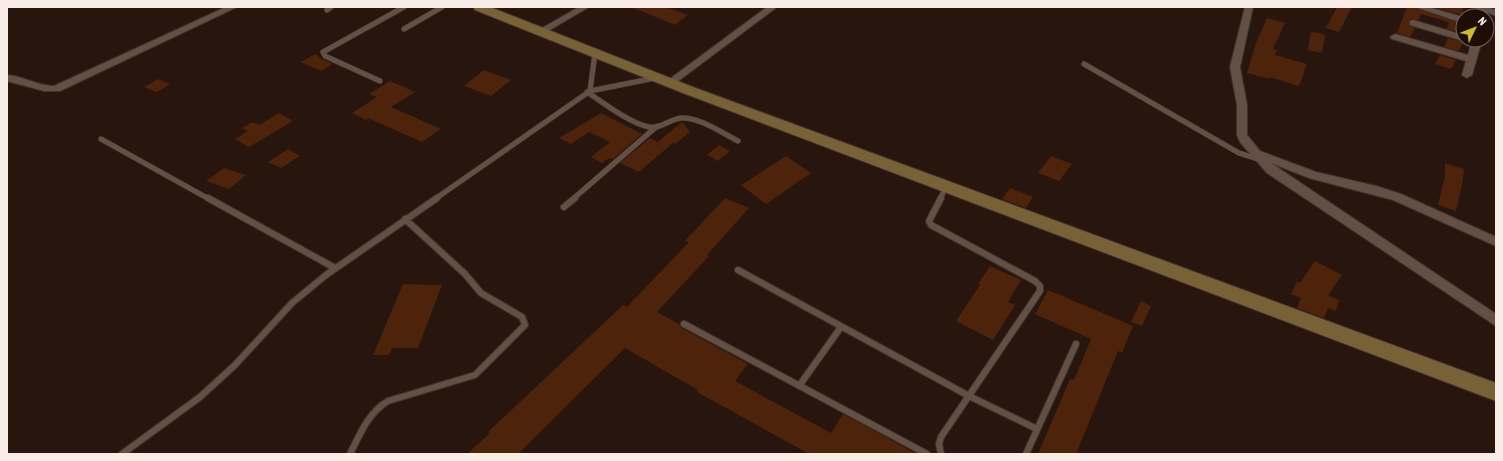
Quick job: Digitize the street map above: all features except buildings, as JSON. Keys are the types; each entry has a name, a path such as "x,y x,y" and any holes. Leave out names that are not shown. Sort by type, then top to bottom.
{"main road":[{"path":"479,7 663,81 1496,392"}],"street":[{"path":"7,78 20,79 50,90 56,89 233,7"},
{"path":"540,32 585,7"},
{"path":"663,81 773,7"},
{"path":"1249,7 1234,67 1242,105 1242,135 1258,157 1271,170 1496,321"},
{"path":"1419,7 1455,18"},
{"path":"1413,23 1455,36"},
{"path":"1395,37 1471,59"},
{"path":"1467,75 1473,48"},
{"path":"1258,157 1313,175 1376,190 1397,197 1496,242"}],"lane":[{"path":"380,81 325,56 323,52 404,7"},
{"path":"404,29 442,7"},
{"path":"588,91 595,53"},
{"path":"1084,64 1244,155 1258,157"},
{"path":"122,454 200,397 235,365 292,303 335,268 588,91 663,81"},
{"path":"588,91 643,125 656,127 663,126 676,119 686,118 738,141"},
{"path":"564,207 656,127"},
{"path":"101,139 335,268"},
{"path":"941,454 939,444 941,437 1040,291 1040,286 1035,281 931,225 929,221 946,187"},
{"path":"350,454 373,412 379,405 475,375 525,325 522,317 475,288 465,274 405,220"},
{"path":"738,270 969,396 1037,429"},
{"path":"684,324 927,454"},
{"path":"799,386 841,327"},
{"path":"1026,454 1076,344"}]}
